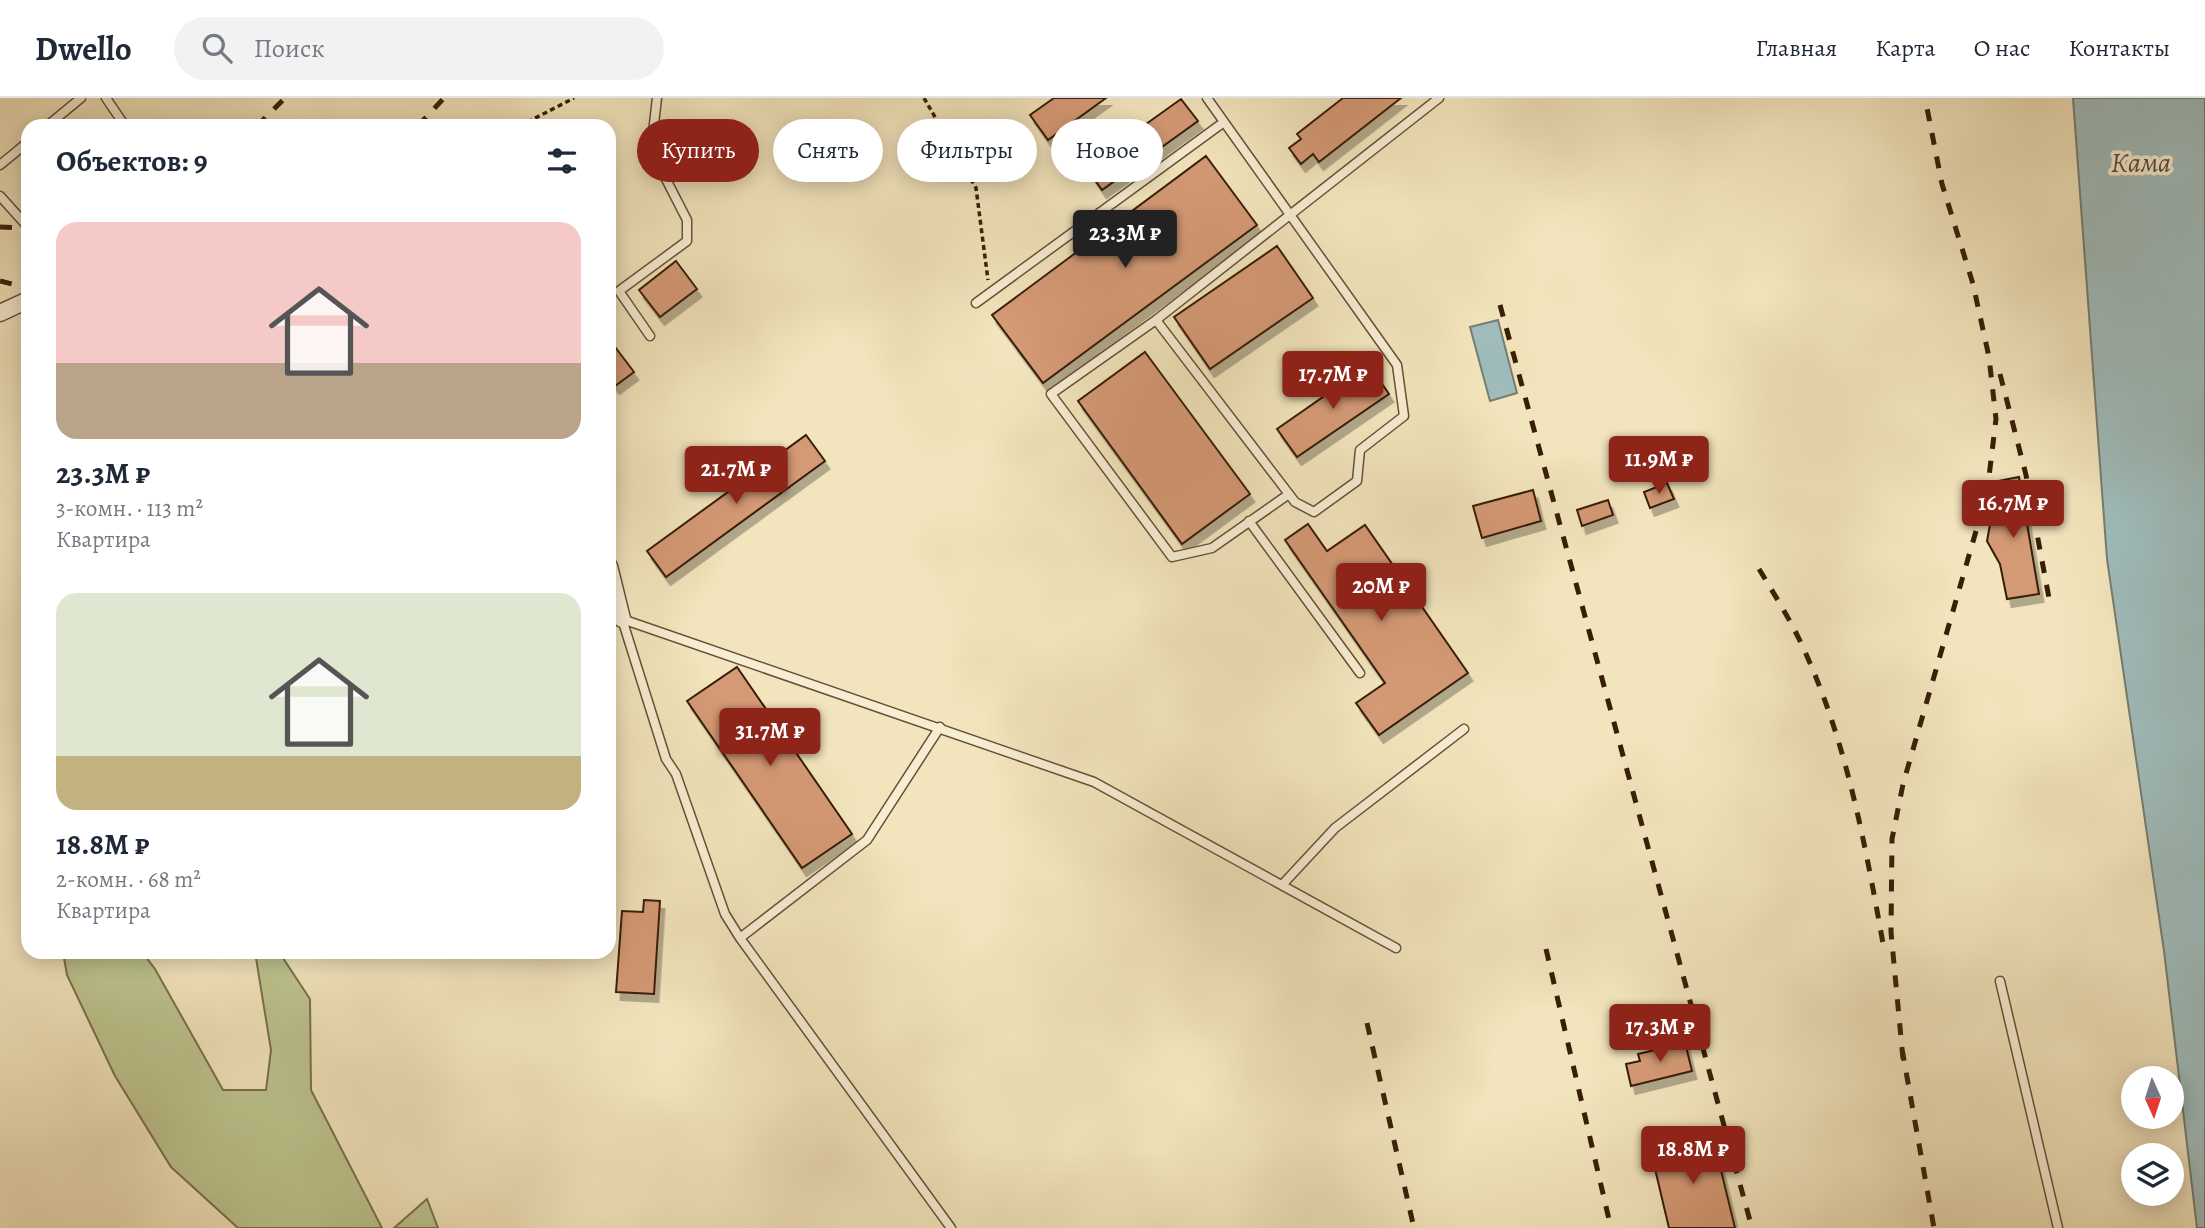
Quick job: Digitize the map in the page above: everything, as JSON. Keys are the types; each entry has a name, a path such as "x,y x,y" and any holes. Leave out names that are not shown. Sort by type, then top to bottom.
{"street":[{"path":"0,313 21,303"},
{"path":"616,595 622,620"}],"lane":[{"path":"56,119 81,98"},
{"path":"106,98 120,119"},
{"path":"650,336 619,291 687,241 687,220 651,150 657,98"},
{"path":"1156,320 1295,502 1314,512 1357,481 1360,450 1404,416 1397,365 1207,98"},
{"path":"1289,494 1212,548 1172,556 1051,394 1156,320 1439,98"},
{"path":"976,303 1224,122"},
{"path":"0,165 21,148"},
{"path":"0,196 21,219"},
{"path":"1250,521 1360,673"},
{"path":"622,620 1094,782 1396,948"},
{"path":"622,620 666,760 676,774 725,914 951,1228"},
{"path":"740,937 867,840 940,727"},
{"path":"1282,885 1335,828 1464,729"},
{"path":"2000,981 2058,1228"}],"path":[{"path":"534,119 574,98"},
{"path":"924,98 976,188 990,292"}],"green space":[{"path":"64,959 147,959 223,1090 266,1090 271,1050 256,959 284,959 310,999 311,1090 382,1228 238,1228 171,1167 115,1076 67,975"},
{"path":"427,1199 438,1228 394,1228"}],"water":[{"name":"Кама","path":"2073,98 2205,98 2205,1228 2197,1228 2184,1119 2184,1066 2178,1066 2164,951 2107,559"},
{"path":"1498,320 1517,393 1490,401 1470,327"}],"building":[{"path":"1054,98 1106,98 1077,119 1051,119 1051,138 1048,140 1037,125 1037,119 1030,115"},
{"path":"1343,98 1401,98 1319,162 1313,154 1301,164 1289,148 1301,139 1297,134"},
{"path":"1181,99 1198,121 1163,146 1163,119 1153,119"},
{"path":"1206,156 1257,225 1043,383 992,315"},
{"path":"1096,182 1113,182 1102,190"},
{"path":"1277,246 1313,298 1210,369 1174,317"},
{"path":"676,261 697,289 660,317 639,290"},
{"path":"616,348 634,372 616,385"},
{"path":"1145,352 1250,494 1182,544 1078,401"},
{"path":"1369,365 1389,394 1297,457 1277,429"},
{"path":"806,435 825,461 666,577 647,551"},
{"path":"2019,477 2039,594 2007,599 2000,564 1987,541 1998,481"},
{"path":"1667,483 1674,499 1650,508 1644,492"},
{"path":"1533,490 1541,521 1482,538 1473,506"},
{"path":"1608,500 1613,515 1582,526 1577,510"},
{"path":"1308,524 1327,551 1365,525 1468,673 1379,735 1356,703 1385,683 1285,540"},
{"path":"737,667 852,834 802,868 687,701"},
{"path":"644,900 660,901 654,994 616,992 622,911 643,912"},
{"path":"1684,1038 1692,1071 1631,1086 1626,1064 1640,1061 1638,1054 1672,1046 1671,1041"},
{"path":"1713,1137 1735,1228 1669,1228 1651,1152"}],"railway":[{"path":"264,119 285,98"},
{"path":"424,119 444,98"},
{"path":"1903,1059 1891,932 1892,839 1903,784 1987,493 1996,419 1989,357 1973,284 1942,184 1925,98"},
{"path":"0,227 21,228"},
{"path":"0,281 21,286"},
{"path":"1500,305 1752,1228"},
{"path":"2000,374 2026,475 2049,598"},
{"path":"1759,569 1801,643 1833,725 1854,799 1884,949"},
{"path":"1546,949 1611,1228"},
{"path":"1367,1023 1414,1228"},
{"path":"1902,1049 1934,1228"}]}
